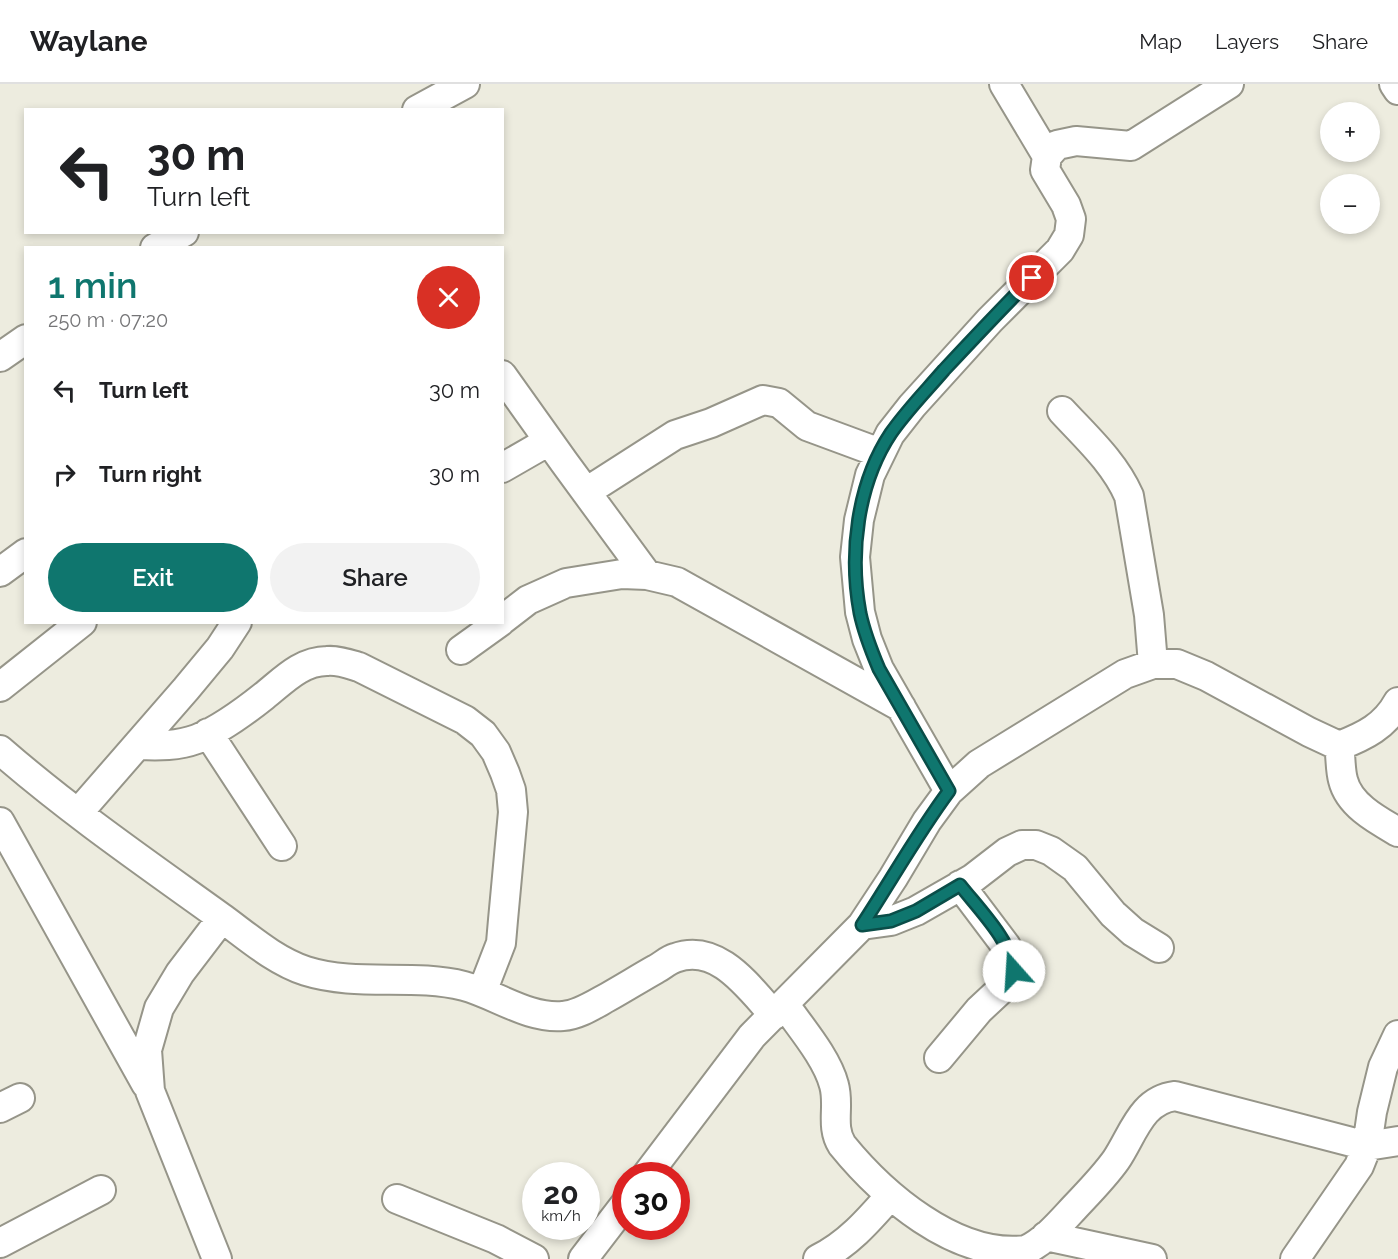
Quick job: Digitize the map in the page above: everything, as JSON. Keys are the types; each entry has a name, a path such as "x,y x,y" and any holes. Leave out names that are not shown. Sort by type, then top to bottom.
{"street":[{"path":"421,108 465,84"},
{"path":"1004,84 1047,156"},
{"path":"949,791 879,669 867,639 860,612 855,557 859,520 870,475 890,434 912,406 990,320 1060,250 1069,235 1071,219 1066,205 1045,170 1047,156 1058,145 1076,141 1131,146 1229,84"},
{"path":"1394,84 1398,90"},
{"path":"159,246 180,234"},
{"path":"0,357 24,340"},
{"path":"504,378 647,575"},
{"path":"586,492 675,435 711,423 763,400 779,403 807,426 880,453"},
{"path":"1062,411 1107,460 1123,482 1129,496 1149,615 1153,664"},
{"path":"504,467 549,441"},
{"path":"0,572 24,555"},
{"path":"504,619 528,600 566,583 622,574 647,575 677,582 903,708"},
{"path":"0,687 79,624"},
{"path":"78,813 213,656 236,624"},
{"path":"461,650 497,624"},
{"path":"138,745 180,744 208,733 238,715 295,671 310,664 326,661 342,662 359,667 465,720 483,734 496,752 511,790 513,812 501,943 482,992"},
{"path":"657,1162 752,1036 862,925 927,821 949,791 979,764 1125,674 1153,664 1177,664 1206,676 1309,732 1340,746 1367,735 1392,713 1398,702"},
{"path":"208,733 282,846"},
{"path":"1340,746 1343,782 1356,802 1370,815 1398,832"},
{"path":"0,750 29,776 222,918 283,961 306,971 349,978 446,982 482,992 526,1011 547,1017 566,1016 584,1010 675,958 698,954 719,962 780,1010 830,1074 835,1088 837,1136 848,1152 908,1219 957,1252 979,1257 1003,1257 1025,1251 1046,1236 1089,1192 1116,1160 1142,1115 1152,1104 1164,1097 1175,1096 1389,1144"},
{"path":"0,822 150,1091 217,1259"},
{"path":"862,925 891,921 916,911 960,885 1007,852 1022,845 1036,845 1051,851 1075,868 1113,914 1133,933 1160,948"},
{"path":"939,1058 979,1010 1009,982 1014,971 1013,961 1006,946 960,885"},
{"path":"150,1091 147,1050 159,1008 180,973 222,918"},
{"path":"1389,1144 1372,1112 1383,1067 1398,1035"},
{"path":"1295,1259 1359,1166 1389,1144"},
{"path":"0,1243 101,1190"},
{"path":"818,1259 829,1254 851,1237 889,1197"},
{"path":"398,1199 496,1239 534,1259"},
{"path":"583,1259 612,1221"},
{"path":"1046,1236 1152,1259"}],"route":[{"path":"1014,971 1013,961 1006,946 960,885 916,911 891,921 862,925 927,821 949,791 879,669 867,639 860,612 855,557 864,496 870,475 890,434 912,406 990,320 1032,278"}]}
